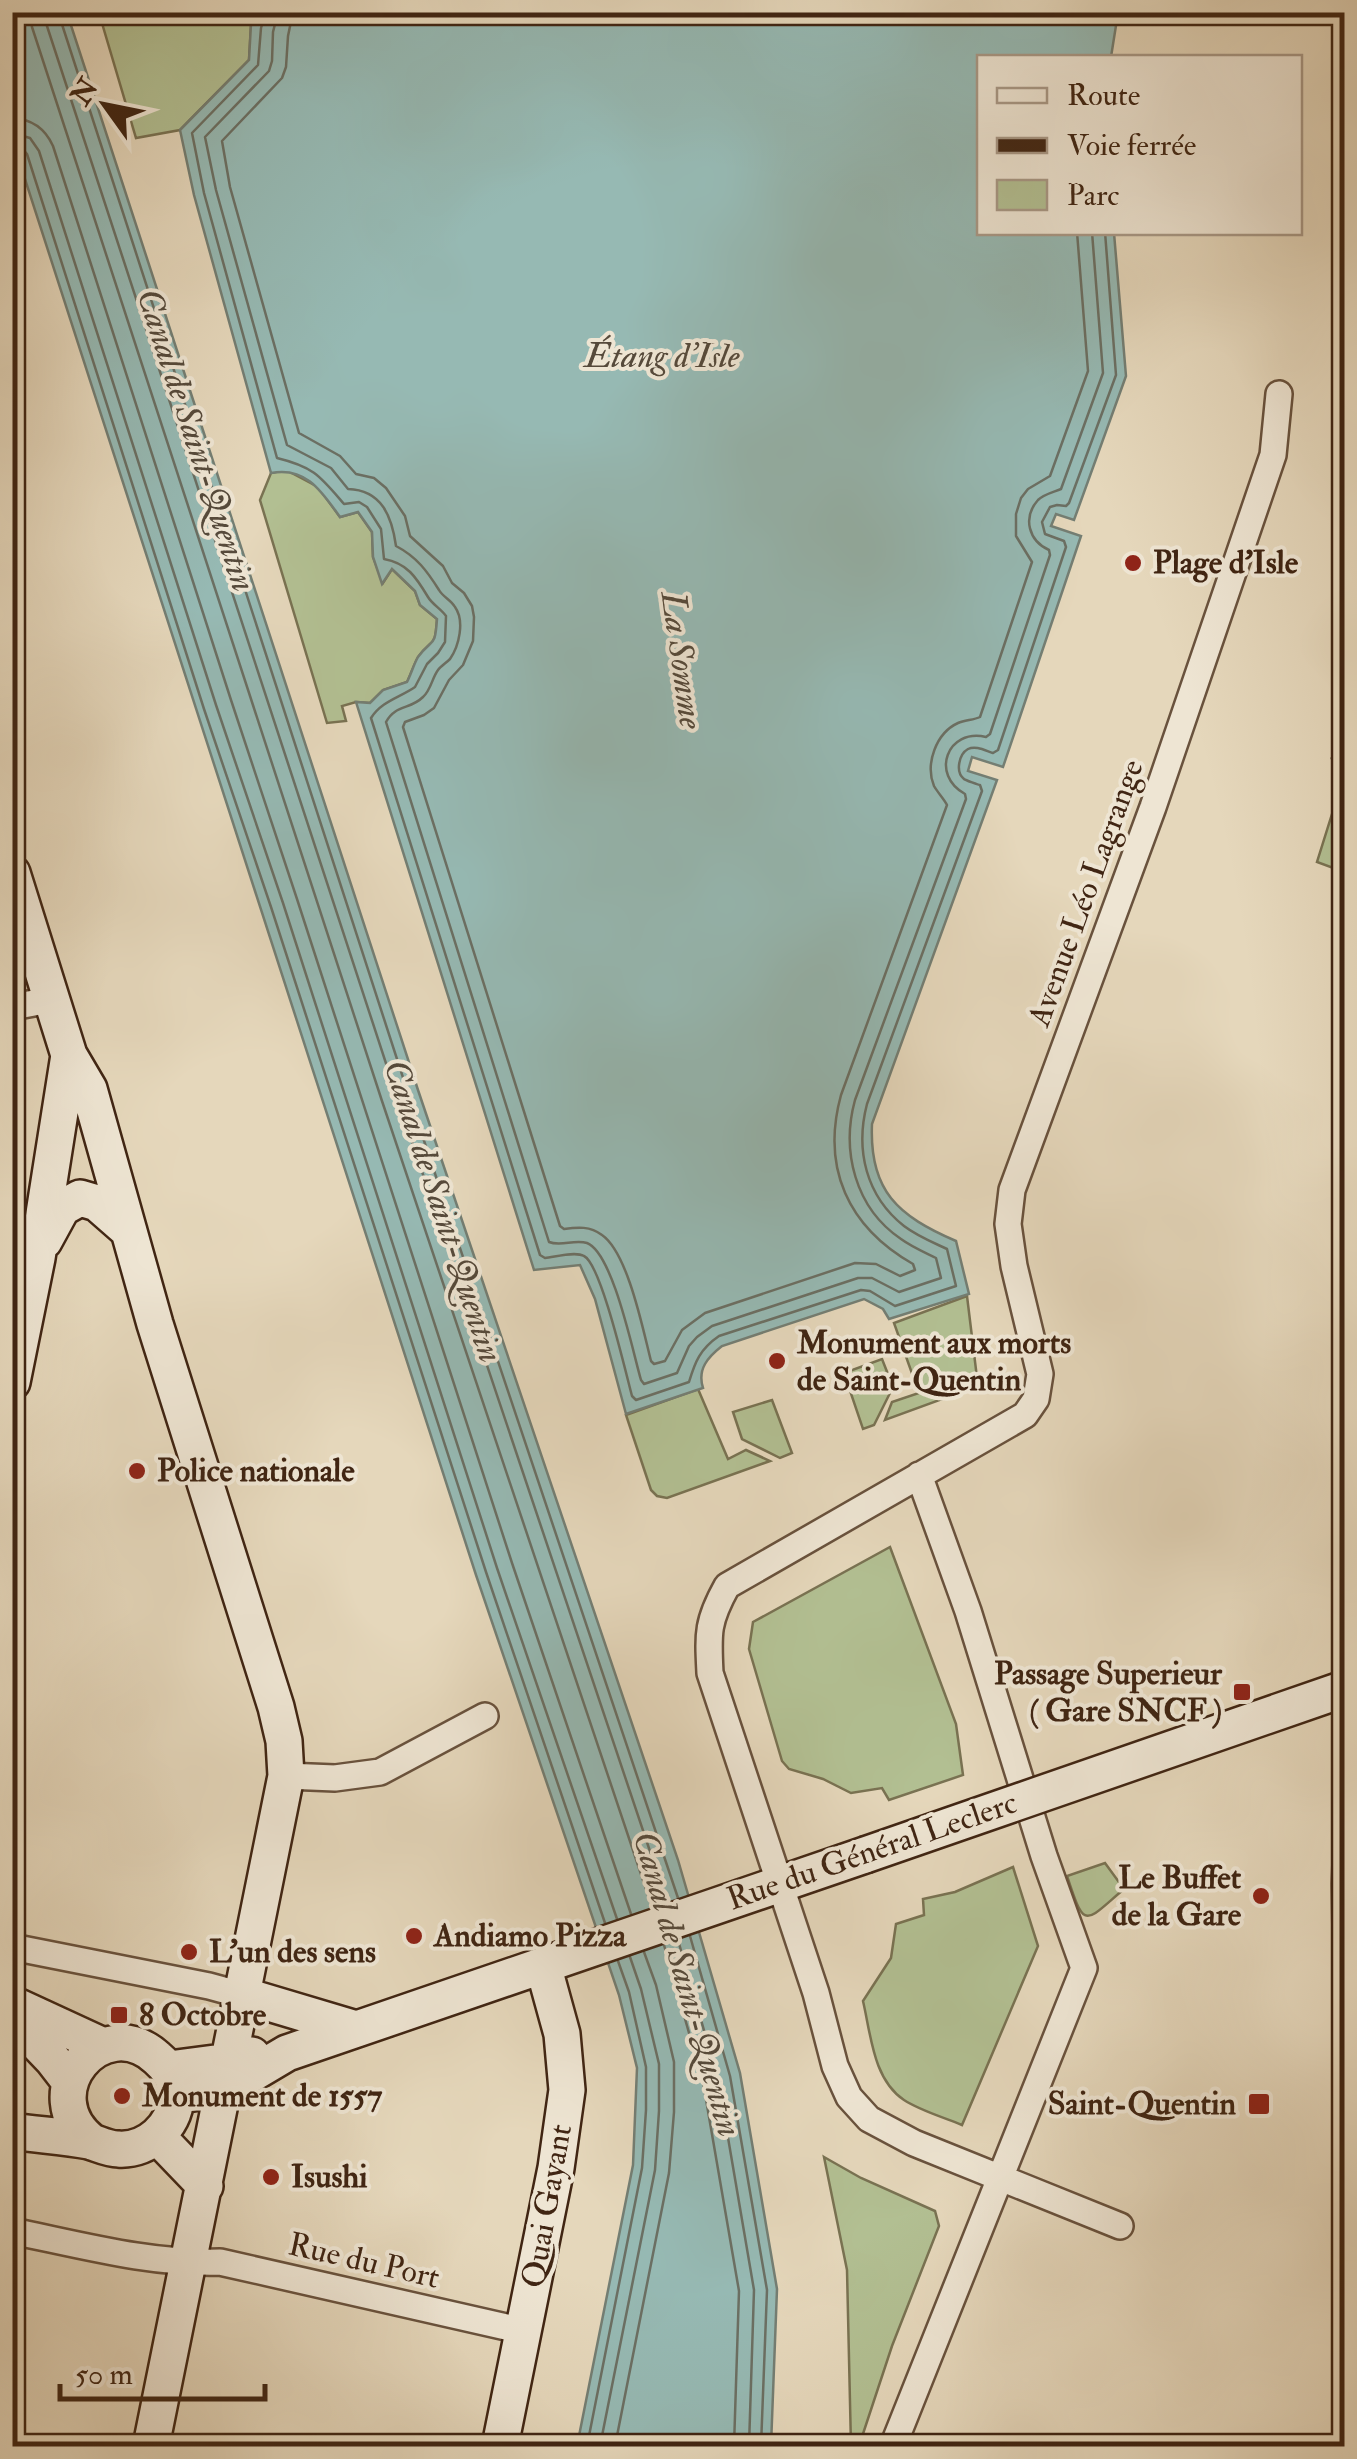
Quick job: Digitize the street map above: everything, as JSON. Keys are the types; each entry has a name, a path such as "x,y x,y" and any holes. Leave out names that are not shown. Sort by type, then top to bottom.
{"street":[{"name":"Avenue Léo Lagrange","path":"918,1476 1025,1415 1036,1399 1040,1374 1008,1224 1012,1190 1159,789 1274,455 1279,394"},
{"path":"12,873 69,1055 89,1089 155,1324 284,1741 286,1776 151,2446"},
{"path":"12,1007 49,997"},
{"path":"12,1382 37,1258 69,1055"},
{"path":"37,1258 62,1208 80,1198 97,1203 129,1231"},
{"path":"892,2446 1001,2176 1084,1968 1044,1856 954,1567 918,1476 727,1586 712,1612 708,1634 710,1673 816,1993 834,2066 849,2097 869,2119 899,2135 1001,2176 1120,2226"},
{"name":"Rue du Général Leclerc","path":"169,2103 266,2051 287,2053 1344,1689"},
{"path":"286,1776 335,1778 380,1772 485,1716"},
{"path":"12,1947 208,1986 356,2029"},
{"name":"Quai Gayant","path":"500,2446 556,2168 567,2090 555,1960"},
{"path":"12,2004 103,2046"},
{"path":"12,2017 52,2060 69,2089"},
{"path":"92,2142 76,2125 70,2111 69,2089 82,2060 103,2046 136,2045 151,2052 205,2186"},
{"path":"12,2120 69,2089"},
{"path":"169,2103 215,2139"},
{"path":"12,2131 92,2142 114,2150 130,2149 144,2144 169,2103"},
{"name":"Rue du Port","path":"12,2231 154,2260 220,2262 524,2331"}],"green space":[{"path":"99,13 258,13 251,25 249,60 180,130 136,138"},
{"path":"286,470 318,487 340,517 358,512 372,532 373,557 383,583 392,569 415,591 420,605 437,619 434,639 418,657 407,682 383,690 370,703 342,706 346,721 327,723 260,500 271,473"},
{"path":"1332,759 1344,761 1344,872 1317,862 1342,782"},
{"path":"967,1296 978,1386 885,1420 892,1402 919,1393 894,1323"},
{"path":"882,1359 893,1387 874,1425 863,1429 844,1373"},
{"path":"698,1389 728,1459 746,1450 770,1461 667,1498 657,1496 651,1490 626,1415"},
{"path":"772,1400 792,1453 780,1458 742,1439 733,1412"},
{"path":"890,1547 956,1724 963,1775 889,1800 882,1788 851,1793 789,1769 782,1761 749,1649 753,1622"},
{"path":"1105,1863 1124,1889 1087,1916 1078,1906 1067,1876"},
{"path":"1013,1867 1038,1946 962,2125 904,2100 894,2091 875,2055 863,2001 891,1958 896,1924 924,1915 923,1899 955,1892"},
{"path":"824,2157 935,2211 939,2226 892,2346 859,2446 851,2446 847,2270"}],"water":[{"name":"Canal de Saint-Quentin","path":"12,13 67,13 418,1090 678,1860 740,2073 777,2289 771,2446 577,2446 633,2165 637,2068 619,1995 476,1575 13,142"},
{"name":"Étang d'Isle","path":"258,13 1118,13 1111,55 977,55 977,235 1114,235 1126,376 1074,520 1056,514 1051,526 1081,536 1003,767 972,757 968,771 997,780 872,1124 872,1147 882,1184 903,1211 956,1241 969,1294 889,1319 883,1309 864,1299 722,1346 705,1364 701,1375 703,1388 626,1414 595,1299 580,1265 534,1270 356,702 370,703 383,690 407,682 418,657 434,639 437,619 420,605 415,591 392,569 382,584 373,557 372,532 358,512 340,517 303,477 271,473 194,195 180,130 249,60 251,24"}],"railway":[{"path":"1343,2446 1336,1884 1344,1760"}],"place":[{"name":"Plage d'Isle","path":"1133,563"},
{"name":"Monument aux morts de Saint-Quentin","path":"777,1361"},
{"name":"Police nationale","path":"137,1471"},
{"name":"Passage Superieur ( Gare SNCF )","path":"1242,1692"},
{"name":"Le Buffet de la Gare","path":"1261,1896"},
{"name":"Andiamo Pizza","path":"414,1936"},
{"name":"L'un des sens","path":"189,1952"},
{"name":"8 Octobre","path":"119,2015"},
{"name":"Monument de 1557","path":"122,2096"},
{"name":"Saint-Quentin","path":"1259,2104"},
{"name":"Isushi","path":"271,2177"}],"water label":[{"name":"La Somme","path":"682,660"}]}
